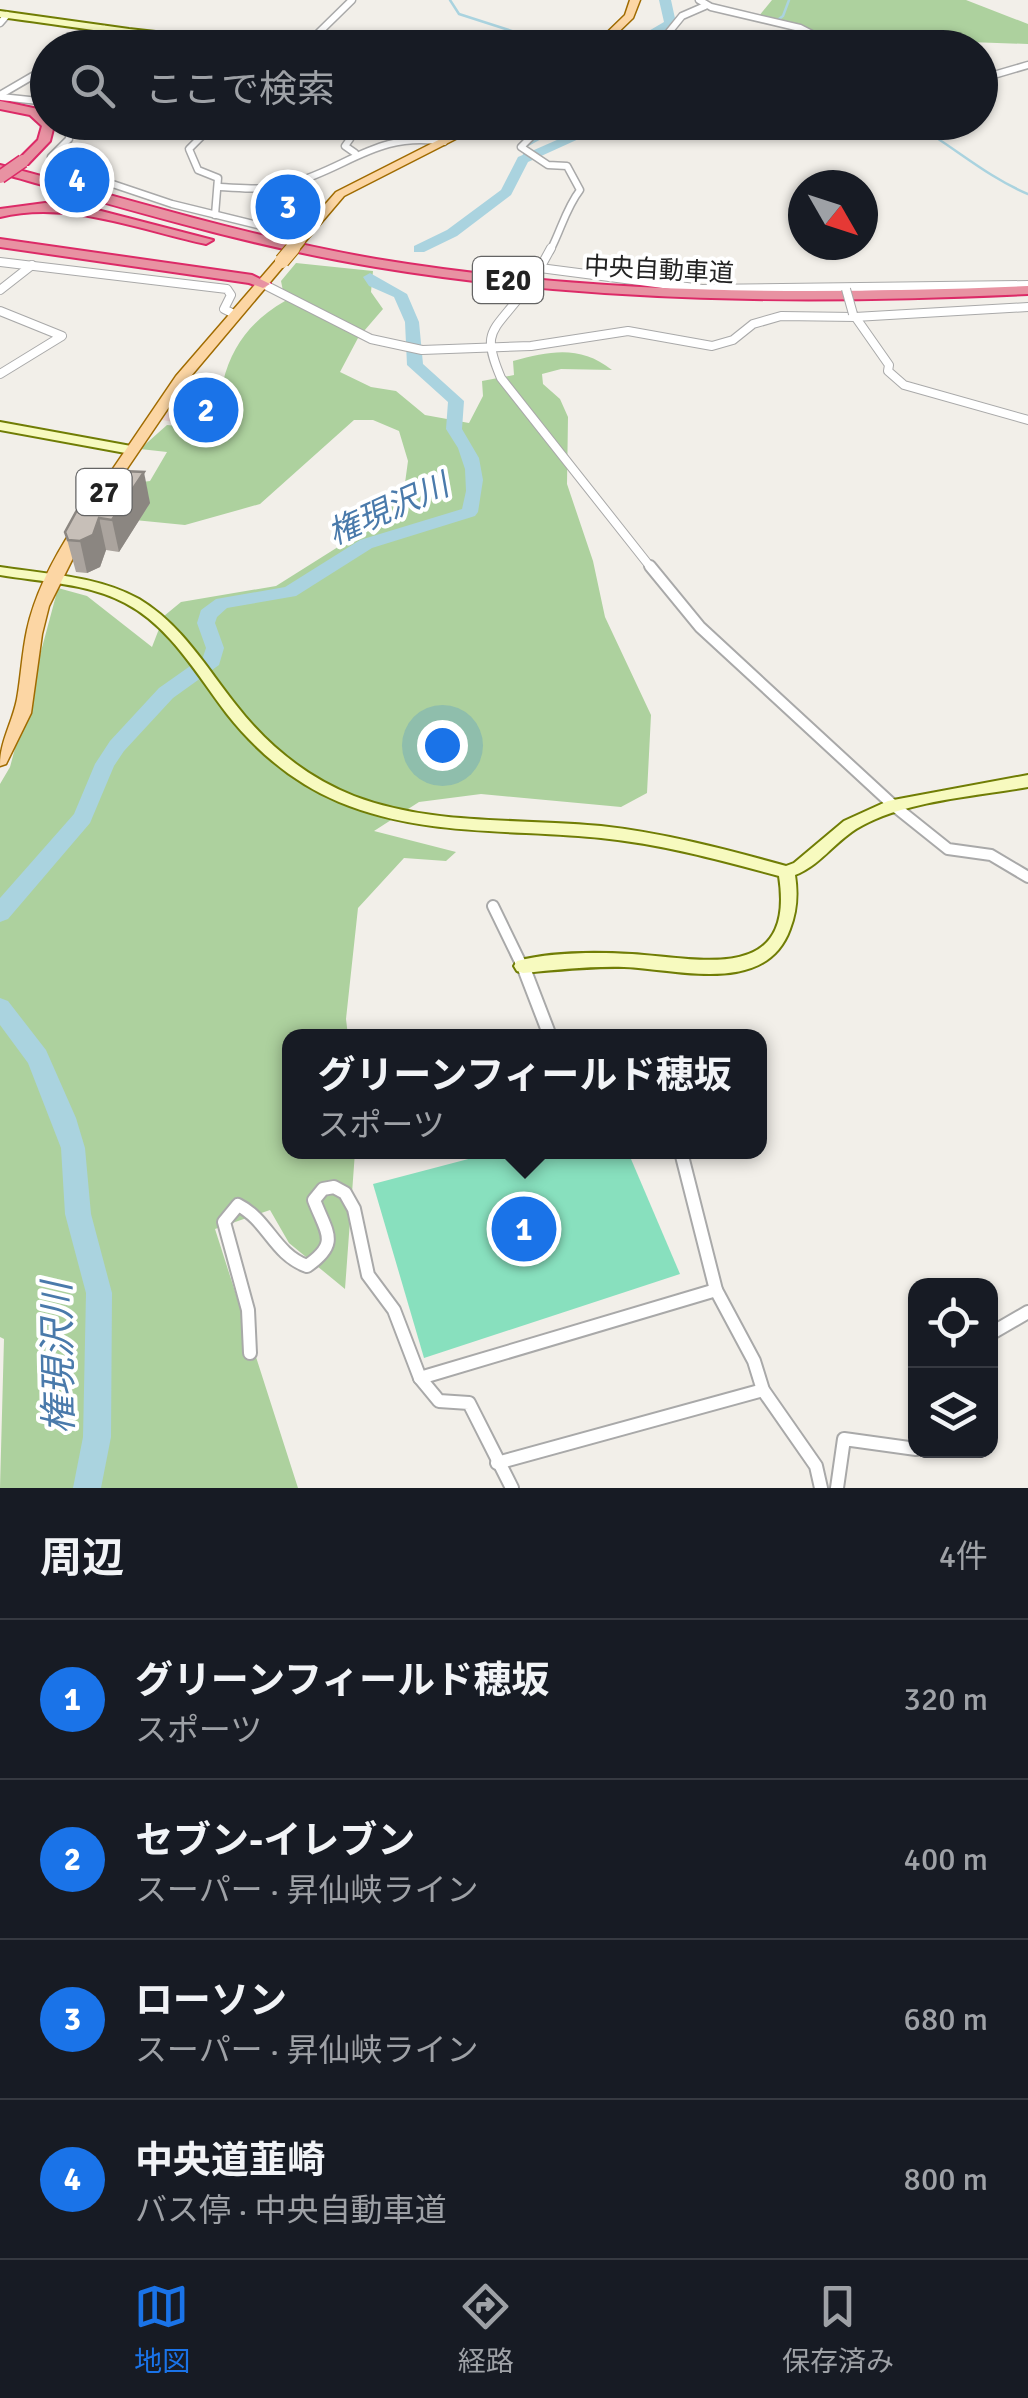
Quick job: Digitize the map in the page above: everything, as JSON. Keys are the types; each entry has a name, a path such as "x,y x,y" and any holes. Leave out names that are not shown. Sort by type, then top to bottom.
{"highway":[{"path":"0,107 30,117"},
{"path":"0,171 19,160 37,140"},
{"name":"中央自動車道","path":"0,171 253,238 393,265 596,289 747,296 1028,291"},
{"name":"中央自動車道","path":"0,171 170,226 316,258 479,284 668,300 819,303 1028,291"},
{"path":"0,213 22,207 53,207 209,241 316,258"},
{"path":"0,252 156,269 246,286 263,284"}],"main road":[{"path":"615,30 630,16 635,0"},
{"name":"27","path":"0,760 24,710 34,632 52,580 131,450 234,314 340,194 448,140"}],"street":[{"path":"321,30 352,0"},
{"path":"671,30 682,16 702,3 804,30"},
{"path":"2,17 114,30"},
{"path":"998,71 1028,65"},
{"path":"0,96 30,78"},
{"path":"0,96 30,100"},
{"path":"68,140 51,158 53,162 214,215 301,238"},
{"path":"197,140 189,148 198,170 218,178 220,186 214,215"},
{"path":"349,140 345,146 354,153"},
{"path":"220,186 266,189 354,153 399,140"},
{"path":"425,140 444,142"},
{"path":"528,140 522,149 548,165 568,166 580,190 569,204 568,218 540,268 529,274"},
{"path":"0,252 32,265 227,289 231,295 224,310 234,314"},
{"path":"0,290 32,265"},
{"path":"540,268 702,290 1028,291"},
{"path":"263,284 371,339 422,350 531,346 628,330 712,346 733,340 766,318 1028,307"},
{"path":"846,288 854,315 889,364 888,371 904,385 1028,420"},
{"path":"521,295 494,330 488,347 509,390 700,627 893,805 948,850 990,855 1028,877"},
{"path":"0,311 62,336 0,374"},
{"path":"0,426 131,450"},
{"path":"0,570 104,590 144,609 198,666 257,740 285,764 374,809 416,818 649,838 702,846 786,872 800,867 850,825 893,805 1028,781"},
{"path":"523,966 626,960 722,969 747,962 772,949 781,938 790,888 786,872"},
{"path":"493,906 523,966 547,1029"},
{"path":"683,1159 716,1290 754,1362 763,1390 816,1466 821,1488"},
{"path":"250,1353 248,1310 224,1222 238,1206 247,1208 278,1251 292,1262 307,1266 328,1252 330,1243 314,1200 322,1190 334,1187 345,1193 354,1210 368,1275 394,1310 420,1378 439,1401 469,1403 512,1488"},
{"path":"420,1378 716,1290"},
{"path":"998,1329 1028,1312"},
{"path":"497,1464 708,1402 763,1390"},
{"path":"838,1488 844,1439 908,1451"}],"shaded area":[{"path":"181,379 222,384 218,414 209,429 152,418"}],"green space":[{"path":"772,0 966,0 1028,24 1028,44 998,43 998,30 806,30 759,16"},
{"path":"296,263 373,271 371,292 383,309 358,338 340,372 371,387 396,391 425,415 469,423 483,396 482,381 514,375 513,361 527,357 565,352 588,357 612,370 561,369 542,374 543,384 560,399 568,417 567,484 593,561 605,617 651,715 647,793 621,807 481,794 419,802 374,831 456,852 446,861 404,858 358,908 347,1029 282,1029 282,1159 354,1159 345,1289 289,1243 270,1210 215,1229 298,1488 0,1488 4,1339 0,1337 0,784 10,767 58,588 87,596 152,647 164,616 181,602 276,586 384,518 405,483 408,461 399,431 373,420 354,420 260,504 185,525 94,516 118,485 150,481 167,452 140,449 167,425 209,429 238,345 253,325 285,301 281,281"},
{"path":"468,1159 631,1159 680,1274 424,1358 373,1184"}],"building":[{"path":"202,387 215,389 205,402 192,400"},
{"path":"122,471 144,472 112,520 99,518 93,535 80,541 68,540 65,532 94,479 116,480"}],"waterway":[{"path":"450,0 459,14 509,30"},
{"name":"権現沢川","path":"658,30 670,23 665,0"},
{"path":"789,0 783,16 772,24 798,30"},
{"path":"523,160 526,146 537,140"},
{"name":"権現沢川","path":"419,249 452,233 506,192 523,160 569,140"},
{"path":"939,140 1028,194"},
{"name":"権現沢川","path":"0,913 83,818 105,764 117,746 166,693 212,660 215,648 206,623 208,614 222,603 290,592 366,544 469,512 475,480 471,458 454,429 456,401 415,365 412,322 400,294 374,283 370,277"},
{"name":"権現沢川","path":"0,1008 38,1057 73,1148 78,1214 99,1293 97,1437 87,1488"}],"place":[{"name":"中央道韮崎","path":"77,180"},
{"name":"ローソン","path":"288,207"},
{"name":"セブン-イレブン","path":"206,410"},
{"name":"グリーンフィールド穂坂","path":"524,1229"}]}
